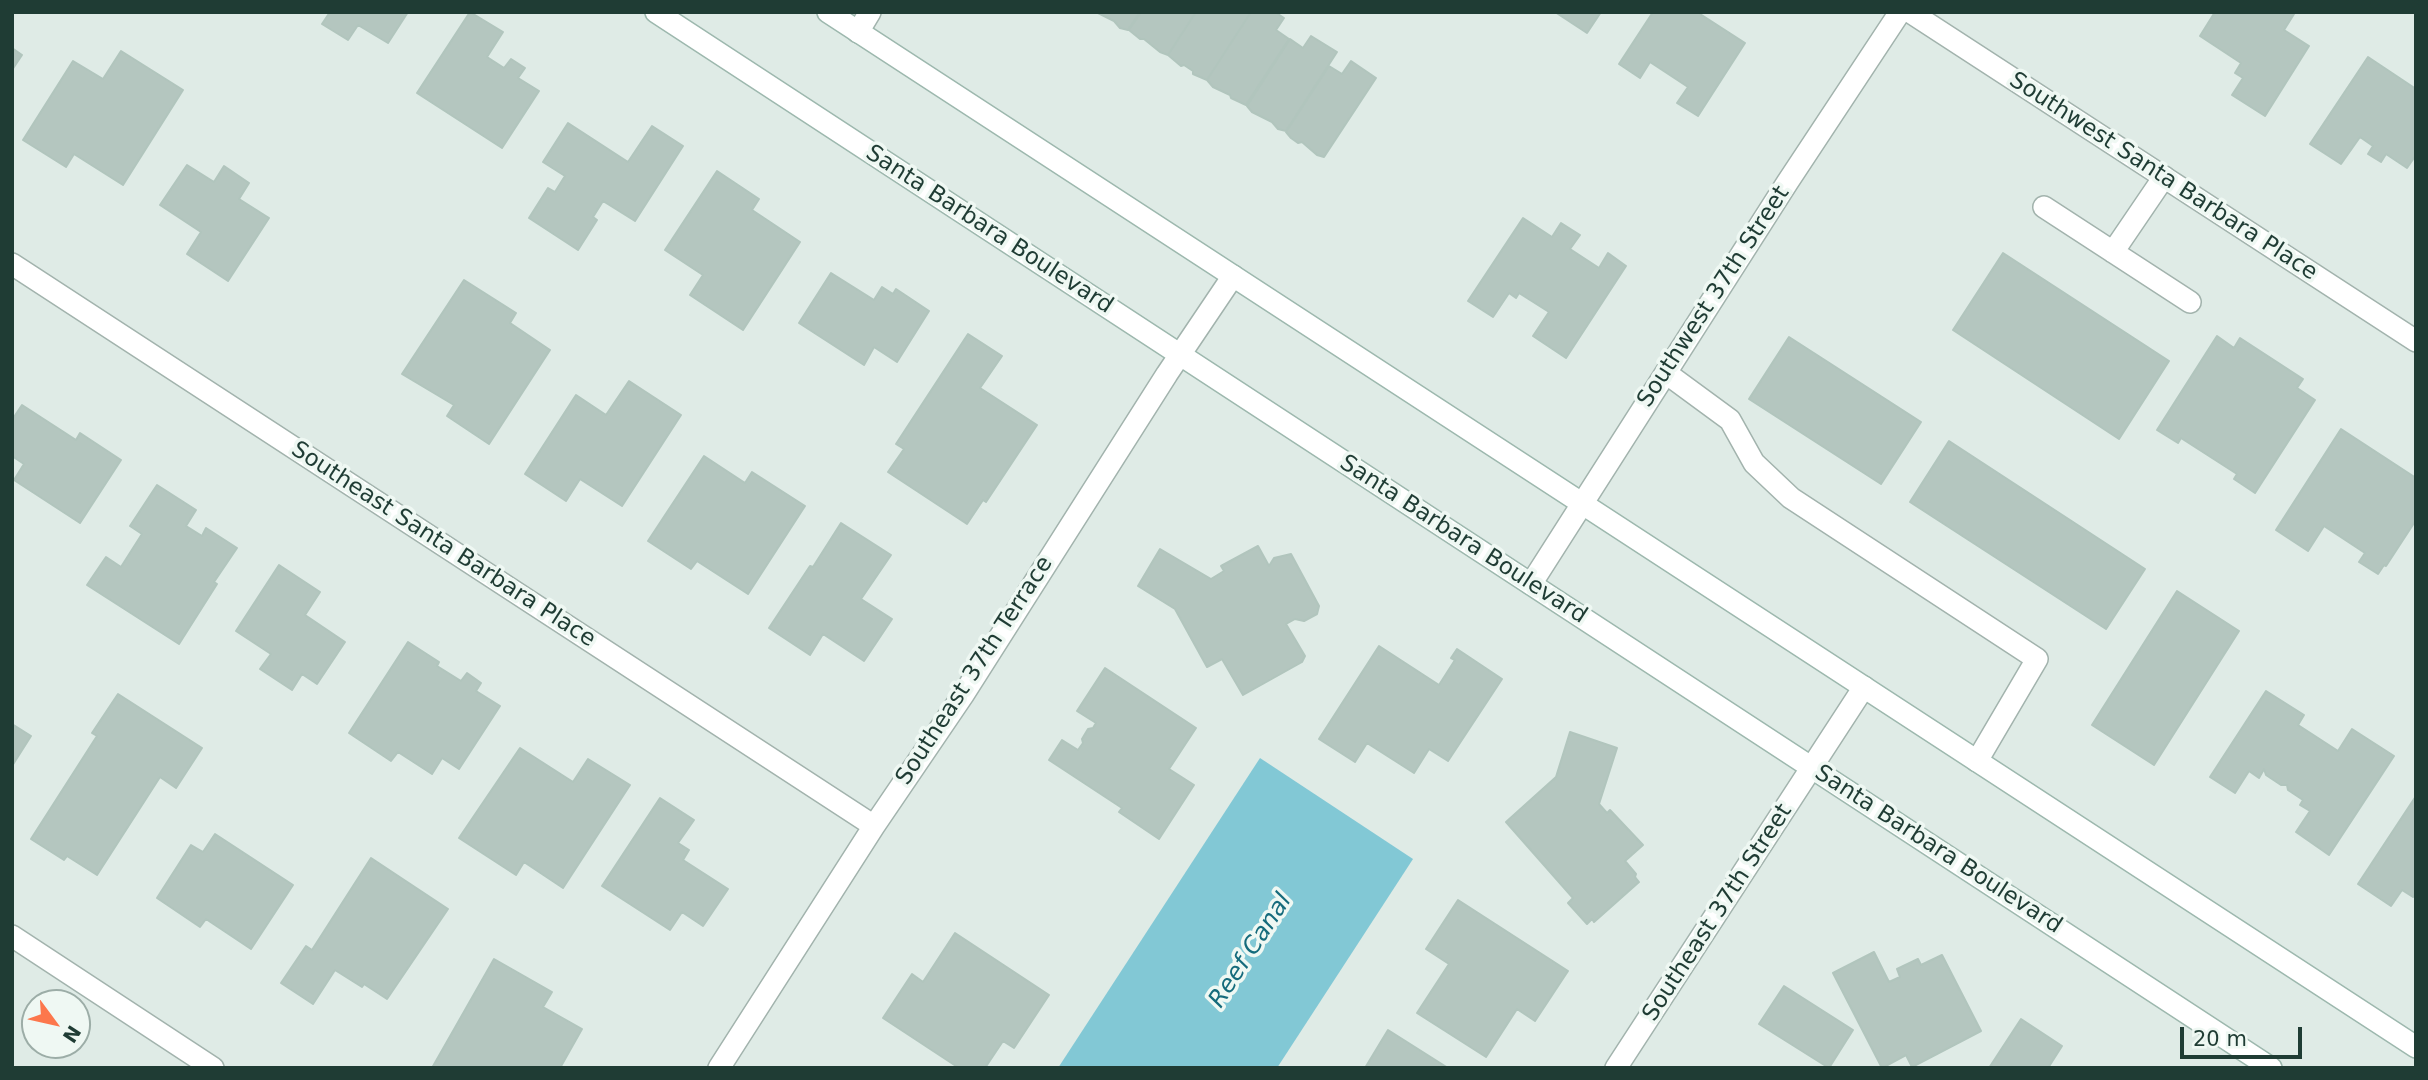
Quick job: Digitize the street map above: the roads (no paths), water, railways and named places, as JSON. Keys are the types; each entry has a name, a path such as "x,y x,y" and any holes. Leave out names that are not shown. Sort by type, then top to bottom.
{"street":[{"name":"Santa Barbara Boulevard","path":"656,12 2271,1068"},
{"path":"828,12 2416,1047"},
{"path":"858,32 870,12"},
{"name":"Southwest 37th Street","path":"1531,584 1900,12"},
{"name":"Southwest Santa Barbara Place","path":"1910,12 2416,341"},
{"path":"2113,252 2164,177"},
{"path":"2044,207 2190,302"},
{"name":"Southeast Santa Barbara Place","path":"12,264 874,826"},
{"name":"Southeast 37th Terrace","path":"719,1068 1233,276"},
{"path":"1665,373 1730,420 1754,463 1791,498 2037,659 1978,761"},
{"name":"Southeast 37th Street","path":"1616,1068 1864,687"},
{"path":"12,936 213,1068"}],"water":[{"name":"Reef Canal","path":"1260,758 1413,859 1277,1068 1058,1068"}]}
